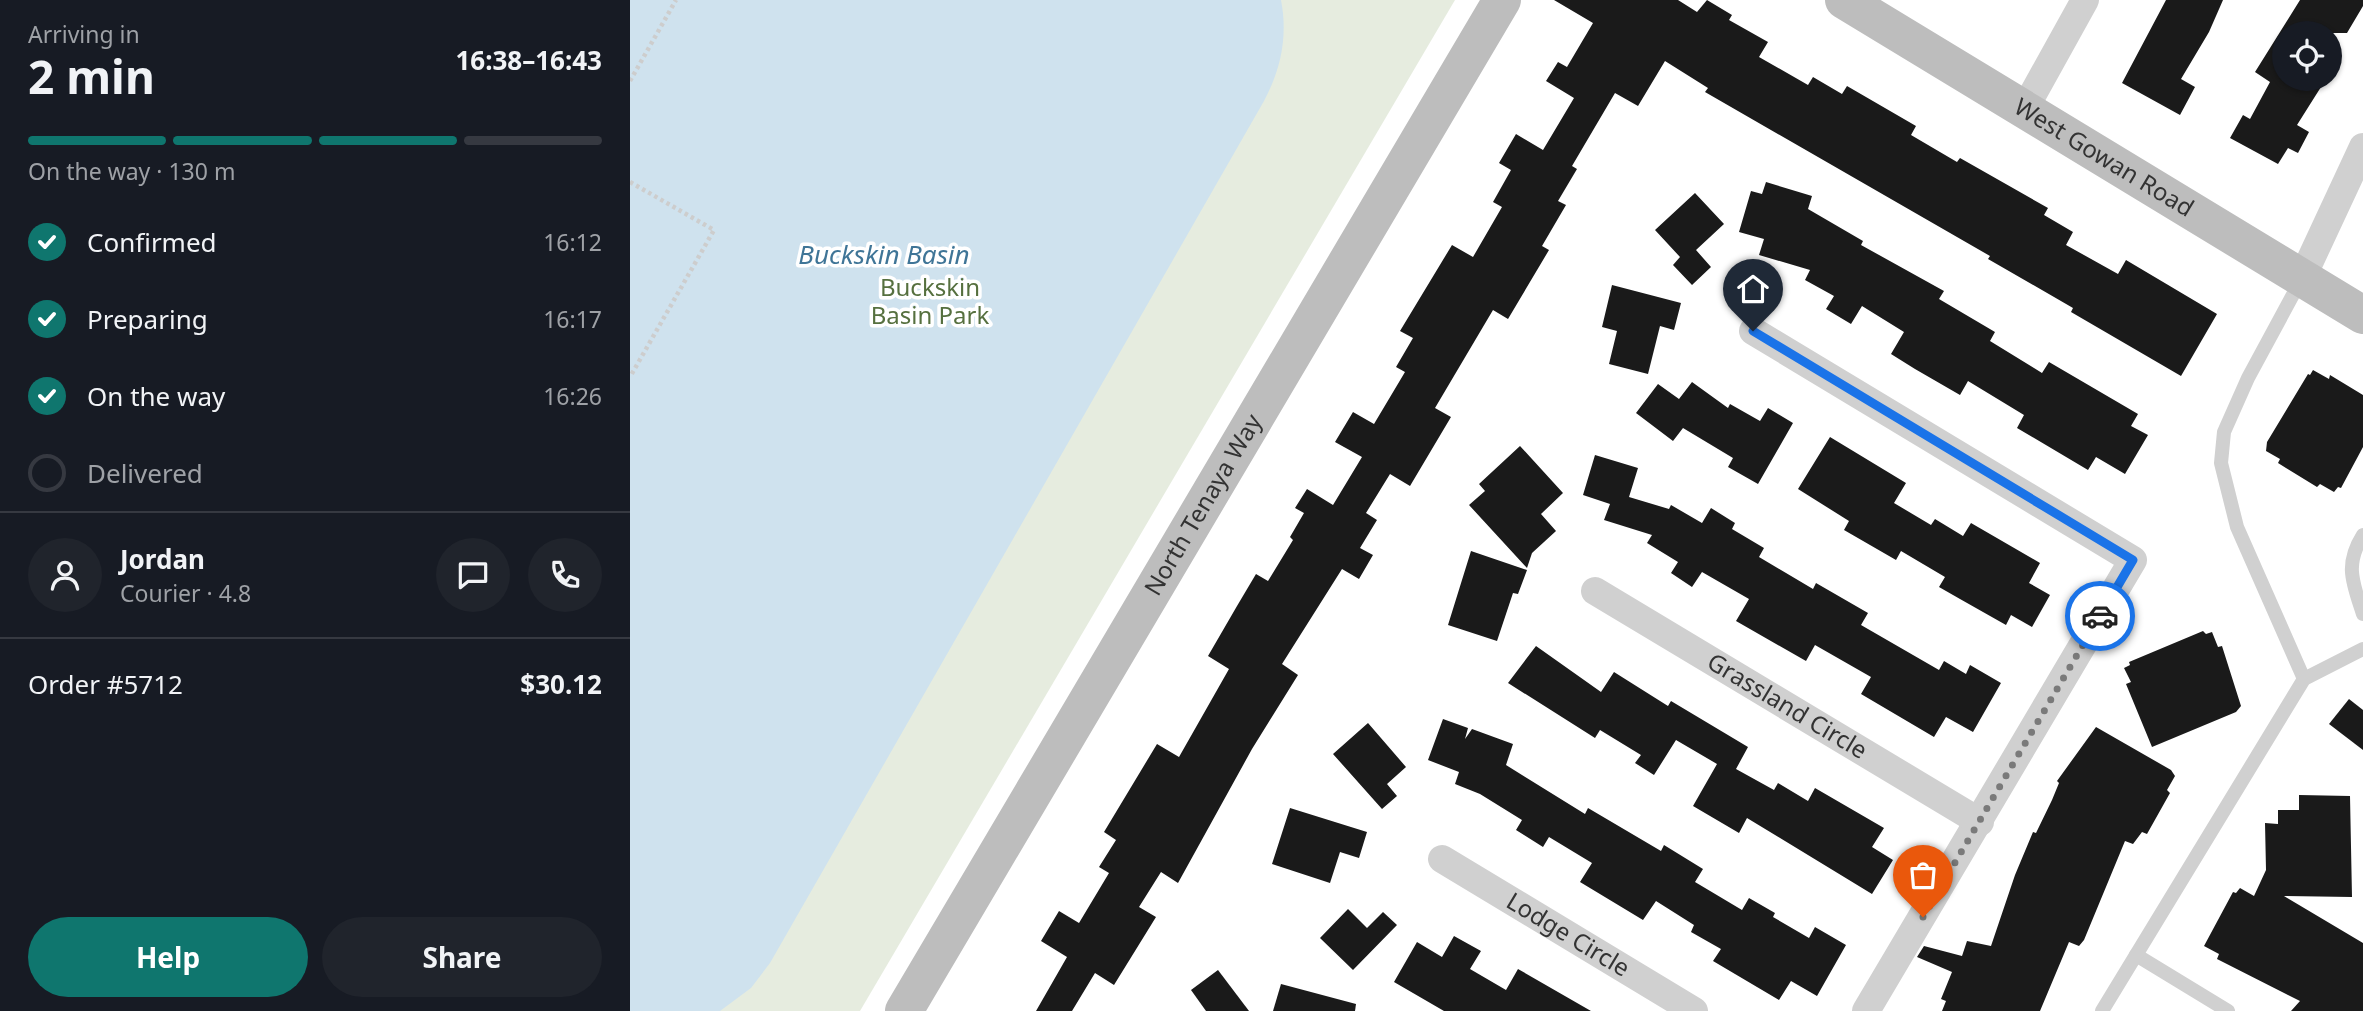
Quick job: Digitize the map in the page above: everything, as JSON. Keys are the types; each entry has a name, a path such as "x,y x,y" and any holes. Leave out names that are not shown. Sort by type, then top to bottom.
{"main road":[{"name":"North Tenaya Way","path":"904,1011 1502,0"},
{"name":"West Gowan Road","path":"1844,0 2363,315"}],"street":[{"path":"2024,110 2085,0"},
{"path":"2302,278 2363,147"},
{"path":"1753,331 2133,560 1866,1011"},
{"name":"Grassland Circle","path":"1595,592 1980,822"},
{"name":"Lodge Circle","path":"1442,859 1694,1011"}],"lane":[{"path":"2302,278 2248,377 2224,432 2221,463 2237,527 2304,679"},
{"path":"2363,535 2354,550 2350,571 2363,614"},
{"path":"2102,1011 2304,679 2363,649"},
{"path":"2136,955 2228,1011"}],"path":[{"path":"630,80 676,0"},
{"path":"630,183 714,230 630,377"}],"green space":[{"name":"Buckskin Basin","path":"630,0 1455,0 860,1011 630,1011"}],"water":[{"name":"Buckskin Basin","path":"630,0 1281,0 1283,13 1282,52 1264,101 770,963 751,988 720,1011 630,1011"}],"building":[{"path":"1554,0 1678,0 1697,12 1707,0 1732,15 1729,20 1768,42 1759,57 1808,85 1813,77 1842,94 1847,86 1916,126 1911,135 1957,162 1960,158 2048,208 2044,215 2073,232 2066,245 2118,274 2126,260 2217,314 2181,376 2071,312 2073,308 1988,259 1990,256 1705,92 1708,88 1665,61 1638,106 1615,93 1572,166 1577,169 1558,201 1566,205 1542,246 1549,250 1508,319 1493,310 1435,408 1451,417 1410,486 1390,474 1366,513 1377,520 1360,548 1373,555 1359,579 1342,569 1282,664 1298,675 1252,749 1178,883 1161,872 1139,907 1156,917 1114,985 1095,973 1072,1011 1036,1011 1067,957 1041,941 1059,911 1079,923 1109,873 1099,867 1116,840 1104,832 1157,744 1179,757 1229,669 1208,656 1237,606 1256,574 1268,581 1293,540 1290,537 1304,513 1295,508 1307,489 1333,505 1362,457 1335,442 1353,412 1374,424 1405,372 1396,367 1413,338 1400,331 1452,245 1473,257 1502,207 1493,202 1511,170 1499,163 1516,134 1543,150 1574,98 1546,81 1558,62 1567,67 1593,23"},
{"path":"2166,0 2223,0 2209,32 2181,79 2195,87 2180,115 2122,83"},
{"path":"2300,0 2363,0 2363,6 2347,33 2342,33 2342,21 2287,21"},
{"path":"2272,45 2272,91 2318,91 2297,125 2309,132 2298,153 2288,148 2278,164 2230,138 2243,115 2250,119 2270,82 2255,72"},
{"path":"1766,182 1812,196 1808,209 1863,241 1861,245 1944,291 1939,299 1995,332 1990,341 2042,373 2049,362 2138,414 2131,426 2148,435 2125,474 2096,457 2088,470 2017,428 2024,415 1968,381 1960,395 1915,369 1891,354 1904,332 1862,306 1851,324 1826,309 1834,296 1805,280 1810,270 1759,255 1764,239 1739,232 1751,191 1762,194"},
{"path":"1695,193 1724,224 1696,250 1711,267 1692,285 1673,265 1680,257 1655,230"},
{"path":"1612,285 1681,303 1674,330 1660,326 1648,374 1609,364 1617,331 1602,327"},
{"path":"2313,370 2329,379 2330,375 2363,395 2363,447 2341,488 2338,487 2334,492 2320,484 2317,487 2278,463 2280,459 2266,451 2267,442"},
{"path":"1692,382 1728,408 1730,404 1760,421 1768,408 1793,423 1758,484 1728,467 1733,458 1683,428 1673,441 1636,413 1658,384 1679,399"},
{"path":"1830,437 1906,483 1894,503 1931,525 1935,519 1963,536 1971,523 2040,563 2029,583 2050,595 2032,627 2011,615 2006,625 1939,587 1945,577 1901,551 1896,560 1844,530 1849,521 1798,489"},
{"path":"1520,446 1563,493 1541,514 1556,531 1532,553 1527,568 1469,505 1485,491 1479,484"},
{"path":"1595,455 1638,468 1629,497 1669,509 1671,505 1702,523 1711,508 1735,523 1732,529 1764,548 1759,557 1813,589 1816,583 1868,613 1861,625 1939,670 1944,661 1966,674 1970,665 2001,683 1973,732 1946,717 1934,737 1861,694 1871,677 1815,645 1806,661 1736,621 1749,599 1702,572 1692,587 1671,573 1678,562 1647,543 1652,535 1604,520 1610,504 1583,495"},
{"path":"1471,551 1527,570 1518,594 1513,593 1497,641 1448,625"},
{"path":"2203,631 2206,634 2212,632 2218,647 2222,646 2241,706 2236,712 2152,747 2126,684 2131,682 2124,668 2130,665 2129,662"},
{"path":"1536,646 1601,692 1614,672 1668,706 1671,701 1748,747 1736,769 1774,790 1778,783 1808,801 1815,788 1884,828 1872,847 1893,860 1872,894 1747,818 1739,833 1693,806 1717,764 1676,740 1654,775 1635,763 1641,755 1600,730 1595,738 1508,683"},
{"path":"2349,699 2363,710 2363,750 2329,724"},
{"path":"1443,719 1468,728 1465,739 1472,729 1513,744 1506,765 1585,814 1588,808 1661,851 1664,845 1703,869 1695,882 1742,910 1749,898 1775,913 1773,917 1809,938 1815,927 1846,945 1817,996 1791,981 1779,1000 1713,961 1721,949 1691,932 1694,925 1656,901 1643,920 1580,882 1592,863 1549,837 1543,847 1516,830 1522,820 1480,794 1455,784 1459,772 1428,760"},
{"path":"1368,723 1406,767 1387,784 1397,796 1382,809 1333,754"},
{"path":"2096,727 2171,770 2175,776 2167,790 2170,793 2147,834 2142,832 2133,844 2125,841 2084,940 2079,946 2069,942 2040,1011 1942,1011 1946,1001 1941,999 1952,972 1917,957 1924,946 1962,956 1967,941 1991,946 2015,875 2033,832 2036,833 2052,800 2059,783 2057,781"},
{"path":"2299,795 2350,796 2352,897 2284,896 2363,943 2363,1011 2291,1011 2300,1001 2217,959 2219,954 2204,946 2233,892 2236,893 2240,888 2254,896 2266,870 2265,823 2278,824 2278,810 2299,810"},
{"path":"1290,808 1367,832 1359,858 1340,852 1330,883 1272,864"},
{"path":"1348,909 1367,928 1383,912 1397,925 1353,970 1320,938"},
{"path":"1454,936 1481,951 1470,969 1506,990 1518,969 1591,1011 1444,1011 1394,982 1417,942 1442,957"},
{"path":"1218,970 1249,1011 1206,1011 1191,990"},
{"path":"1281,984 1356,1004 1355,1011 1273,1011"}],"way so far":[{"path":"1923,917 2100,616"}],"route":[{"path":"1753,331 2133,560 2100,616"}],"park label":[{"name":"Buckskin Basin Park","path":"930,302"}]}
